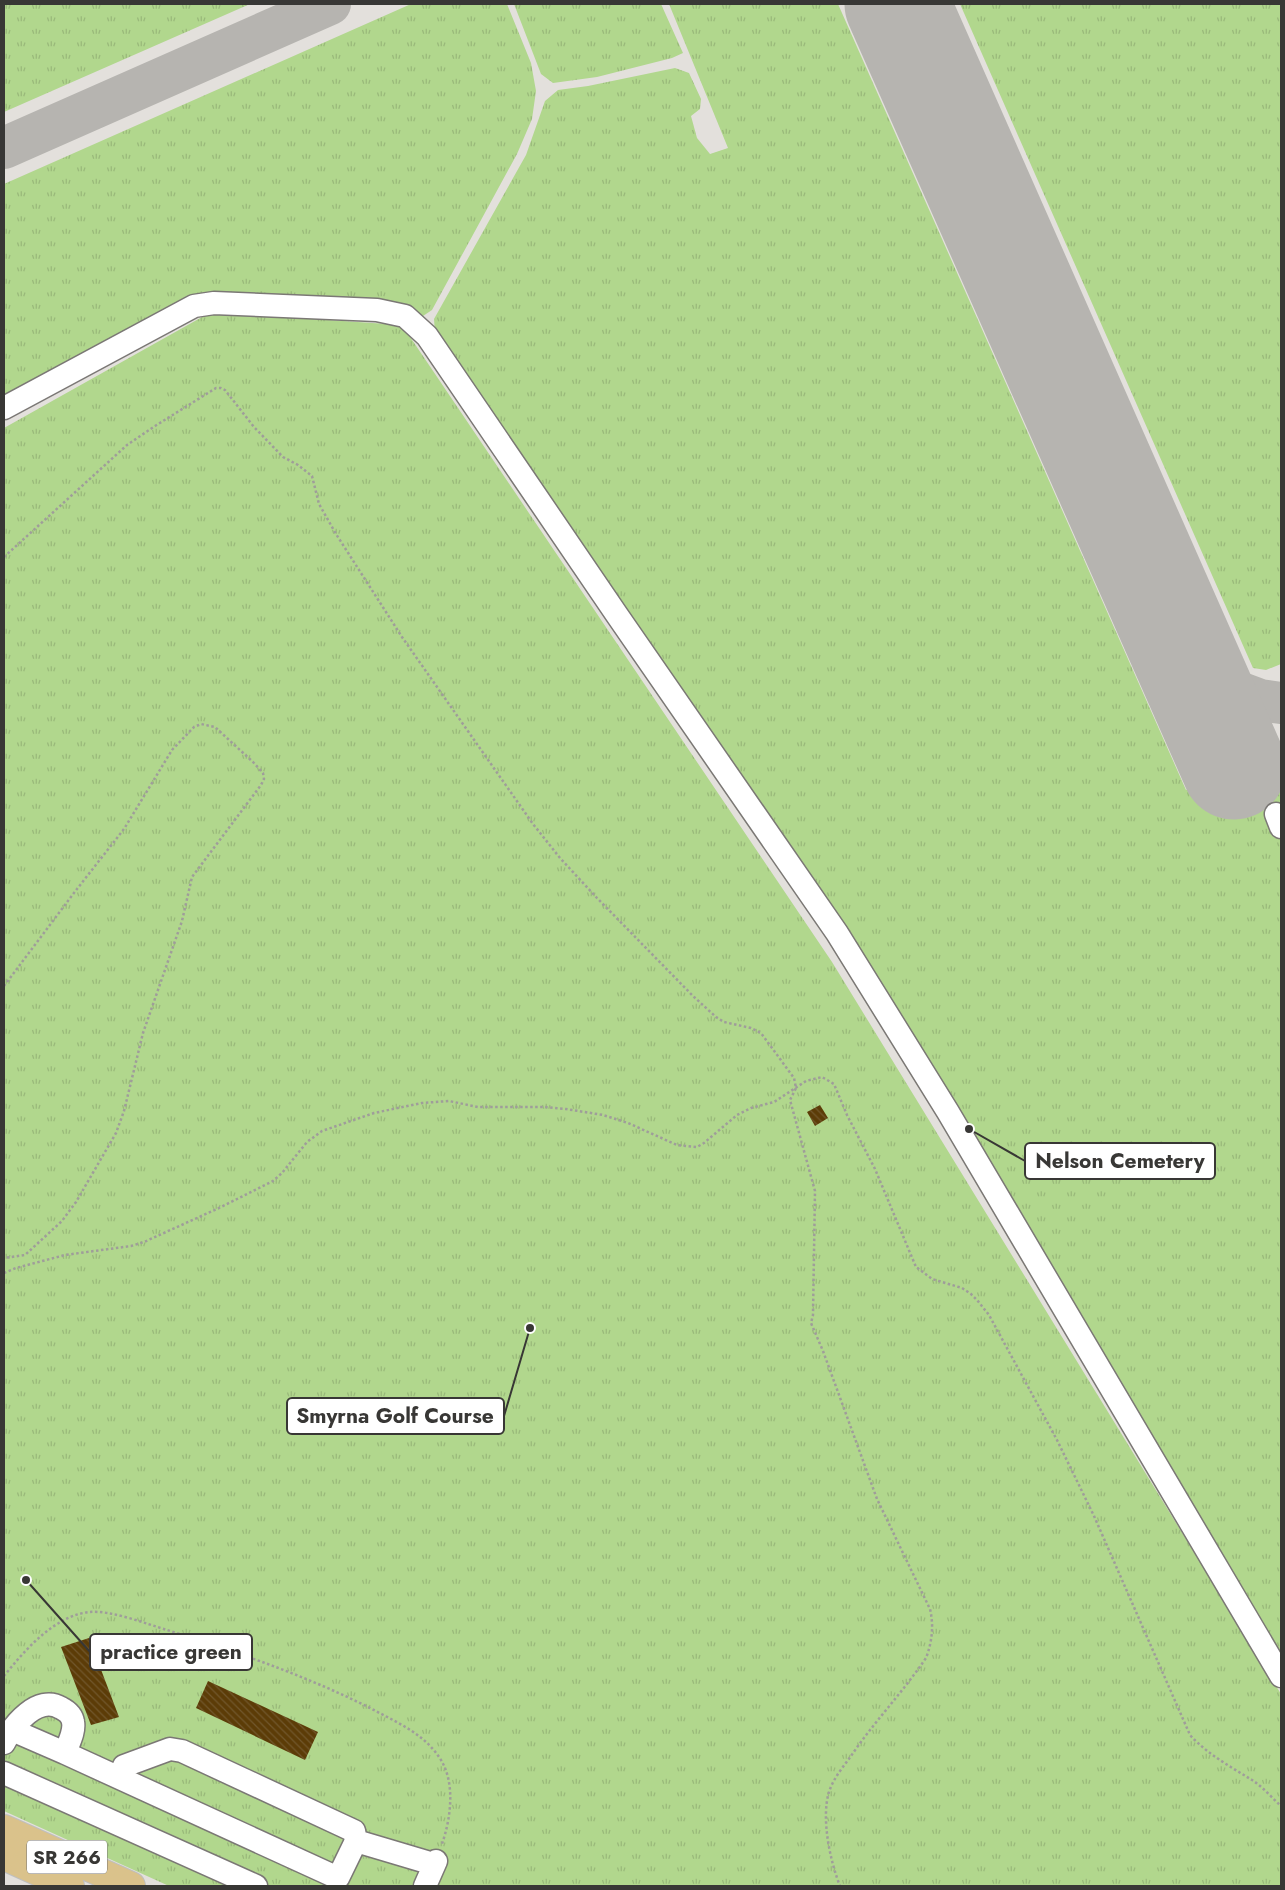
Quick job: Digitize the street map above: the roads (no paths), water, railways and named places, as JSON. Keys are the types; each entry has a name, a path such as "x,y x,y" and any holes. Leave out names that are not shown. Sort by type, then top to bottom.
{"main road":[{"name":"SR 266","path":"4,1829 131,1886"},
{"name":"SR 266","path":"4,1856 70,1886"}],"lane":[{"path":"4,408 194,306 214,303 377,310 405,316 427,336 617,615 837,932 953,1120 1281,1676"},
{"path":"65,1753 74,1723 69,1712 58,1706 45,1705 32,1710 19,1720 8,1736 65,1753 119,1777 336,1882 356,1840 354,1831 182,1751 170,1749 124,1766 119,1777"},
{"path":"4,1773 256,1886"},
{"path":"356,1840 433,1862 425,1886"}],"place":[{"name":"Nelson Cemetery","path":"969,1129"},
{"name":"Smyrna Golf Course","path":"530,1328"},
{"name":"practice green","path":"26,1580"}]}
